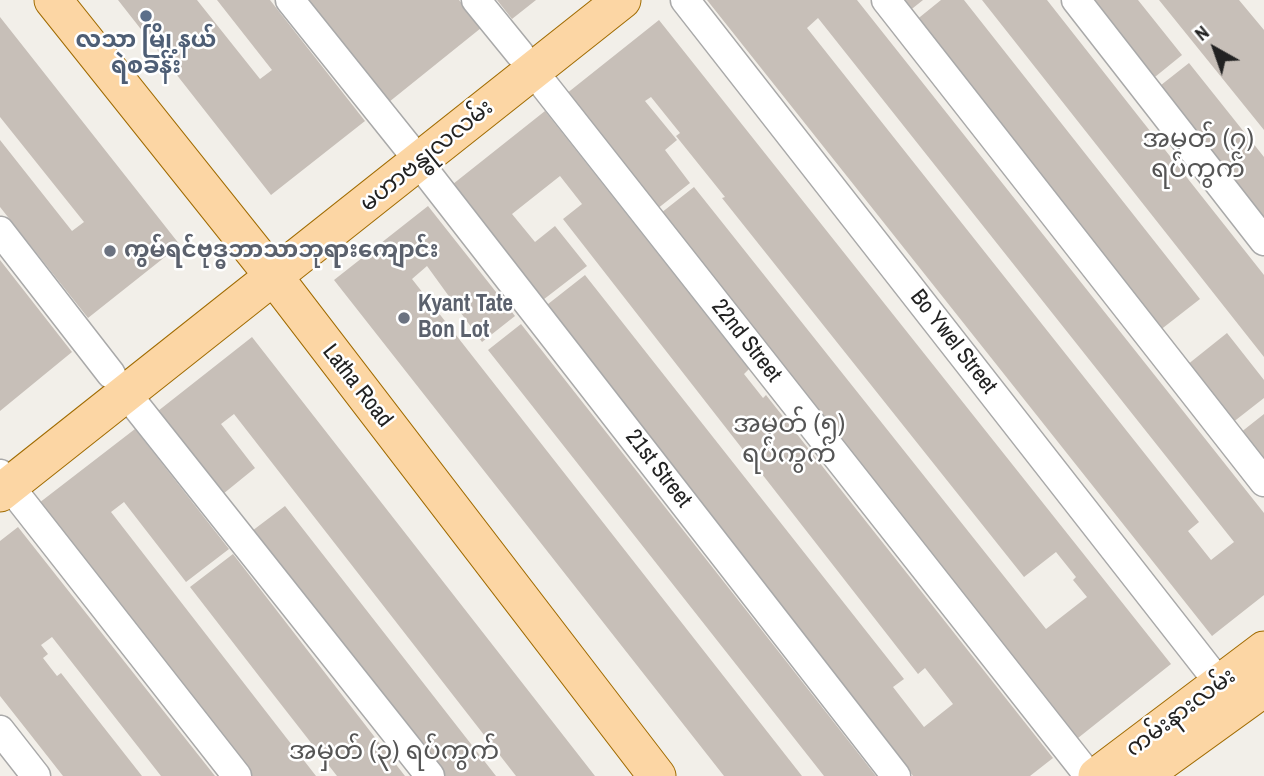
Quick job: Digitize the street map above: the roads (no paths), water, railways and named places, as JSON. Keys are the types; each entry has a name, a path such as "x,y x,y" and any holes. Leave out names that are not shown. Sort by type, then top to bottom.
{"main road":[{"name":"Latha Road","path":"52,0 266,268 657,776"},
{"name":"မဟာဗန္ဓုလလမ်း","path":"527,63 589,0"},
{"name":"မဟာဗန္ဓုလလမ်း","path":"2,480 118,383 527,63 622,0"},
{"name":"ကမ်းနားလမ်း","path":"1142,776 1240,693 1264,650"},
{"name":"ကမ်းနားလမ်း","path":"1097,776 1240,693"}],"street":[{"name":"21st Street","path":"290,0 413,154 896,776"},
{"name":"22nd Street","path":"476,0 1089,776"},
{"name":"Bo Ywel Street","path":"685,0 1240,693"},
{"path":"886,0 1264,482"},
{"path":"1076,0 1264,241"},
{"path":"0,231 430,776"},
{"path":"2,480 237,776"},
{"path":"0,730 36,776"}],"place":[{"name":"လသာ မြို့နယ် ရဲစခန်း","path":"146,16"},
{"name":"ကွမ်ရင်ဗုဒ္ဓဘာသာဘုရားကျောင်း","path":"110,251"},
{"name":"Kyant Tate Bon Lot","path":"404,318"}],"district":[{"name":"အမှတ် (၇) ရပ်ကွက်","path":"1198,155"},
{"name":"အမှတ် (၅) ရပ်ကွက်","path":"789,440"},
{"name":"အမှတ် (၃) ရပ်ကွက်","path":"394,752"}]}
